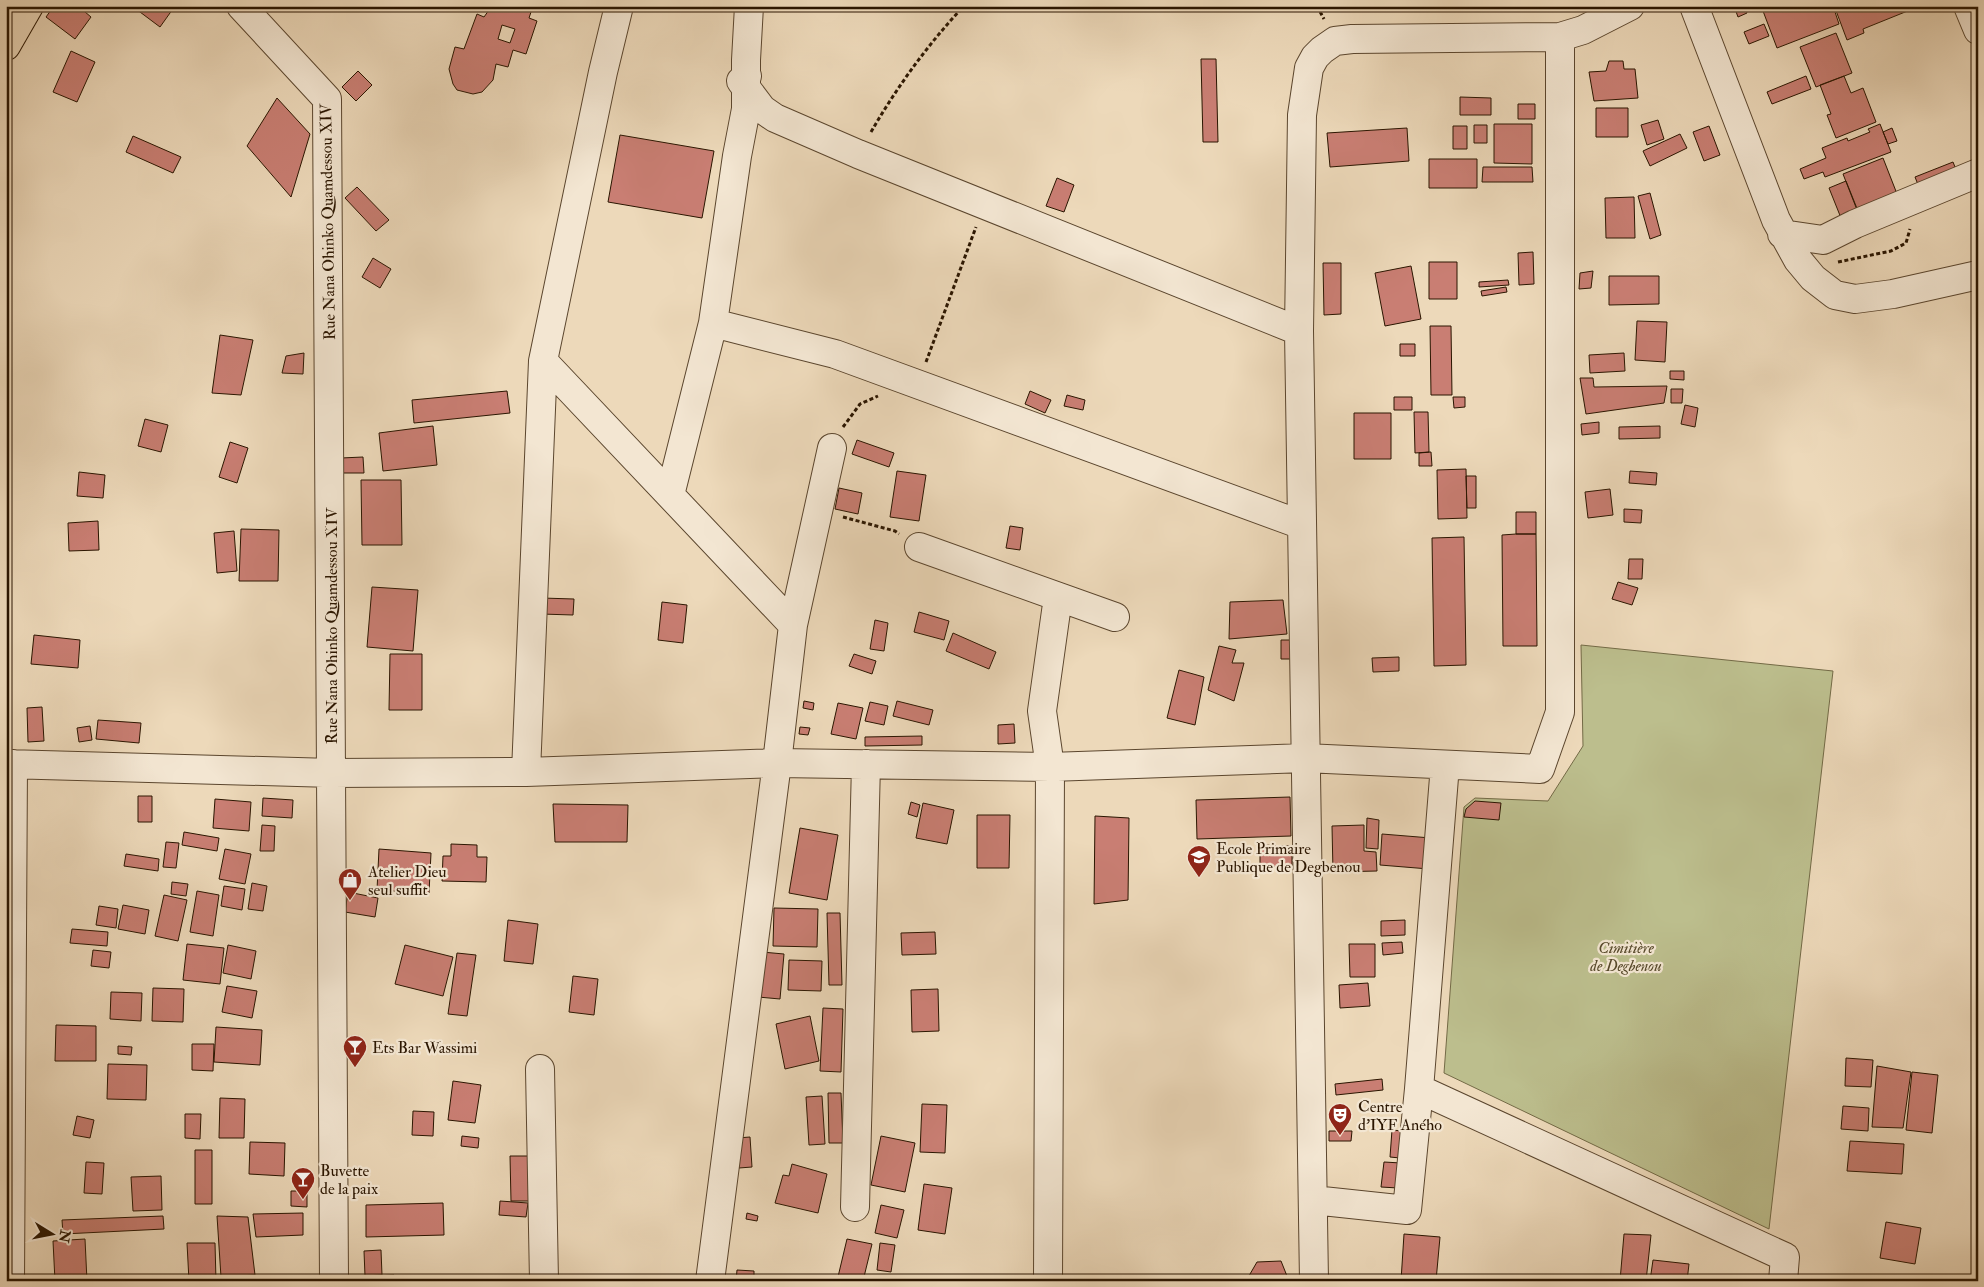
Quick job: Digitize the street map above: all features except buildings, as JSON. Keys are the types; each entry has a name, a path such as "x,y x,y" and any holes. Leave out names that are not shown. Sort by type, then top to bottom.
{"highway":[{"path":"6,46 29,6"}],"street":[{"name":"Rue Nana Ohinko Quamdessou XIV","path":"240,6 327,99 334,1281"},
{"path":"526,772 543,361 603,72 619,6"},
{"path":"737,156 746,110 749,6"},
{"path":"1314,1281 1299,331 1302,115 1309,68 1315,57 1335,41 1352,39 1560,38 1583,30 1630,6"},
{"path":"1694,6 1782,234 1813,278 1835,294 1856,299 1894,294 1978,275"},
{"path":"1968,6 1978,30"},
{"path":"10,1281 10,764 332,773 526,772 778,763 1050,767 1305,758 1540,769 1560,712 1560,38"},
{"path":"747,76 741,81 748,92 762,109 775,118 858,154 1299,331"},
{"path":"670,495 713,323 740,139 756,126 775,118"},
{"path":"1782,234 1819,241 1978,173"},
{"path":"713,323 835,354 1302,525"},
{"path":"543,361 793,625"},
{"path":"710,1281 778,763 793,625 832,448"},
{"path":"918,547 1115,617"},
{"path":"1048,1281 1050,767 1042,711 1058,597"},
{"path":"855,1207 866,764"},
{"path":"1313,1200 1407,1210 1419,1089 1445,765"},
{"path":"540,1069 544,1281"},
{"path":"1419,1089 1785,1257 1783,1281"}],"path":[{"path":"858,154 887,104 915,64 964,6"},
{"path":"832,448 844,424 860,404 881,395 897,392 914,382 971,237 987,205"},
{"path":"1814,239 1818,256 1825,263 1832,263 1896,249 1906,244 1910,224"},
{"path":"818,511 895,531 918,547"}],"green space":[{"name":"Cimitière de Degbenou","path":"1581,645 1833,671 1769,1229 1444,1073 1464,807 1475,798 1548,801 1583,746"}],"place":[{"name":"Ecole Primaire Publique de Degbenou","path":"1199,878"},
{"name":"Atelier Dieu seul suffit","path":"350,901"},
{"name":"Ets Bar Wassimi","path":"355,1068"},
{"name":"Centre d'IYF Aného","path":"1340,1136"},
{"name":"Buvette de la paix","path":"303,1200"}]}
